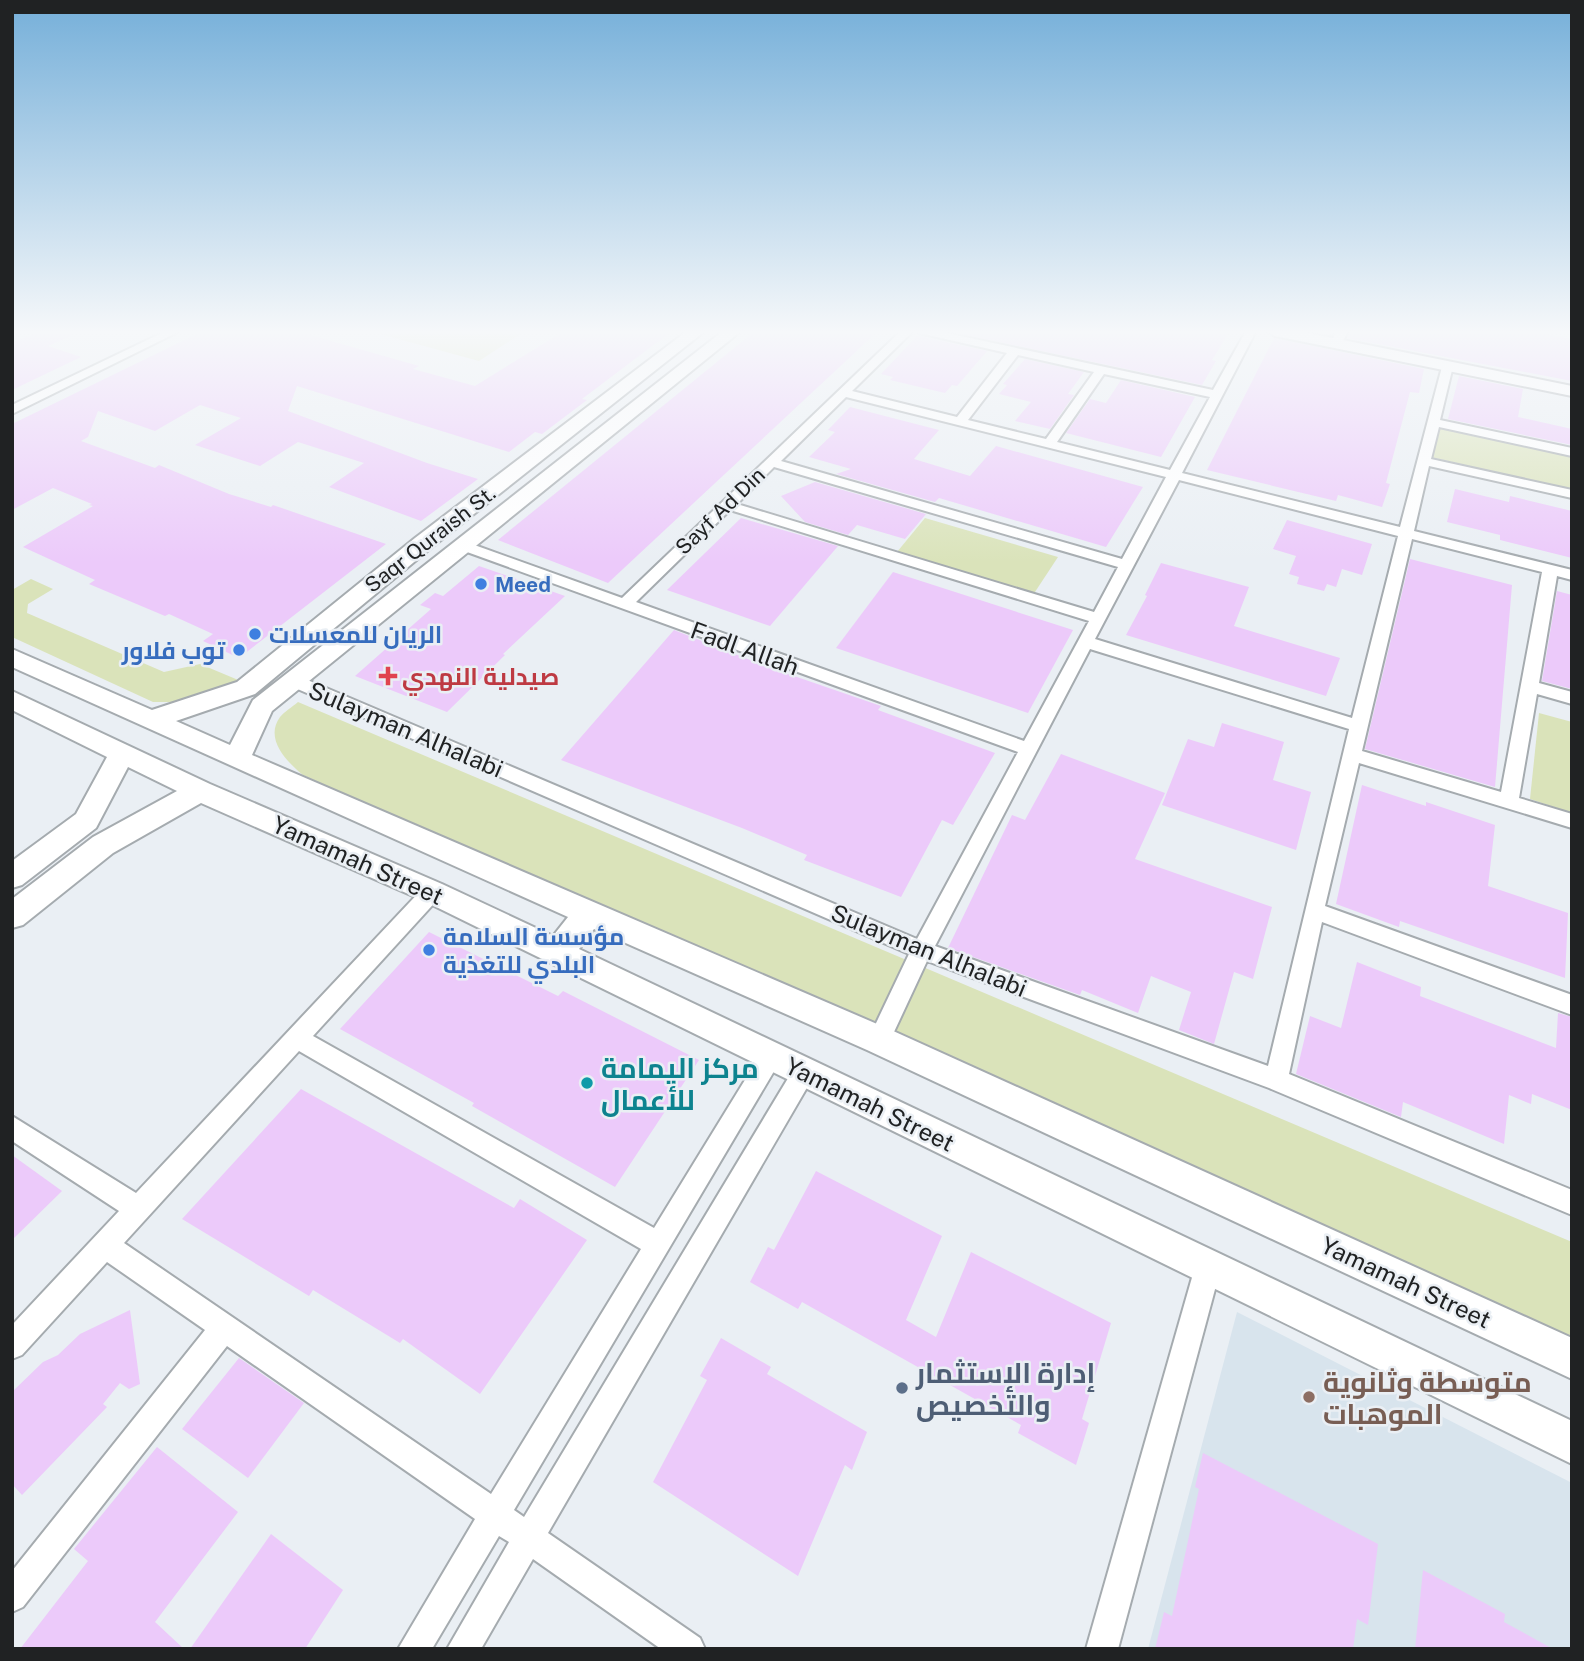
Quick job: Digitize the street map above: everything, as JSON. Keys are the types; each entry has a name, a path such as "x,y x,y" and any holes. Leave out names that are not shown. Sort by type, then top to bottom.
{"main road":[{"name":"Saqr Quraish St.","path":"150,720 246,688 323,623 598,409"},
{"name":"Saqr Quraish St.","path":"237,759 262,706 634,409"},
{"path":"354,599 358,610 365,613 383,607"},
{"path":"323,623 345,618 352,622 354,631"},
{"name":"Yamamah Street","path":"12,657 237,759 879,1040 1572,1359"},
{"name":"Yamamah Street","path":"12,699 200,791 432,892 1572,1443"},
{"path":"17,873 86,821 122,754"},
{"path":"12,916 103,845 200,791"},
{"path":"17,873 49,886"},
{"path":"558,953 589,913"}],"street":[{"name":"Sayf Ad Din","path":"624,605 826,409"},
{"path":"907,409 1572,575"},
{"path":"960,422 971,409"},
{"path":"1049,444 1074,409"},
{"path":"879,1040 922,950 1210,409"},
{"path":"1276,1080 1314,910 1437,409"},
{"path":"1434,422 1572,452"},
{"path":"1424,461 1572,494"},
{"path":"771,462 1128,565"},
{"path":"727,505 1100,619"},
{"name":"Fadl Allah","path":"461,545 1030,750"},
{"path":"1508,802 1550,570"},
{"path":"1086,642 1359,726"},
{"name":"Sulayman Alhalabi","path":"292,680 922,950 1276,1080 1572,1203"},
{"path":"1529,686 1572,698"},
{"path":"1352,754 1572,821"},
{"path":"12,1345 432,892"},
{"path":"1314,910 1572,1005"},
{"path":"297,1038 657,1245"},
{"path":"414,1649 772,1056"},
{"path":"464,1649 804,1072"},
{"path":"12,1127 138,1209"},
{"path":"105,1245 690,1649"},
{"path":"1102,1649 1208,1267"},
{"path":"12,1596 224,1328"}],"shaded area":[{"name":"متوسطة وثانوية الموهبات","path":"1237,1312 1572,1483 1572,1649 1148,1649"}],"green space":[{"path":"1438,426 1572,456 1572,490 1431,457"},
{"path":"925,518 1058,557 1033,595 897,552"},
{"path":"31,579 53,589 28,604 27,613 164,672 200,664 243,682 188,702 153,702 12,637 12,590"},
{"path":"298,702 1572,1242 1572,1354 303,775 284,757 275,734 280,717"},
{"path":"1539,713 1572,722 1572,813 1530,799"}],"building":[{"path":"44,409 194,409 155,431 98,411 88,437 81,441 155,468 159,465 229,494 271,507 273,505 386,544 239,658 203,641 213,634 89,584 95,580 23,547 93,506 53,488 12,510 12,424"},
{"path":"211,409 289,409 288,411 427,463 478,479 421,521 329,487 364,463 298,442 260,466 195,445 241,418"},
{"path":"369,409 576,409 542,434 535,432 509,452"},
{"path":"660,409 795,409 608,583 498,540"},
{"path":"849,409 856,409 939,430 914,459 970,476 996,446 1143,487 1106,547 939,498 935,502 836,474 851,469 809,457 835,432 828,430"},
{"path":"1026,409 1064,409 1050,429 1015,421"},
{"path":"1083,409 1188,409 1161,457 1066,433"},
{"path":"1238,409 1406,409 1386,483 1390,484 1382,507 1338,495 1336,501 1207,470"},
{"path":"1451,409 1520,409 1518,417 1572,429 1572,445 1448,419"},
{"path":"815,482 926,514 905,539 857,525 848,535 805,522 781,496"},
{"path":"1455,489 1509,502 1510,496 1572,511 1572,558 1500,540 1500,535 1447,522"},
{"path":"741,518 838,546 770,626 667,590"},
{"path":"1287,520 1372,544 1362,575 1342,569 1336,587 1327,584 1324,591 1297,584 1299,577 1289,574 1296,556 1273,549"},
{"path":"1410,559 1512,585 1495,787 1365,749"},
{"path":"1161,563 1249,587 1234,626 1340,658 1326,696 1126,635"},
{"path":"479,566 565,596 503,654 505,655 447,712 355,676 431,609 420,605 435,593 443,596"},
{"path":"893,572 1073,630 1028,713 836,648"},
{"path":"1557,591 1572,595 1572,689 1542,681"},
{"path":"674,630 768,667 881,706 878,710 995,753 953,825 942,820 901,897 804,860 807,855 742,828 561,760"},
{"path":"1222,723 1284,742 1273,780 1311,792 1296,850 1162,805 1188,739 1214,747"},
{"path":"1061,754 1165,793 1135,859 1272,907 1253,979 1234,972 1214,1044 1179,1030 1191,992 1151,976 1138,1013 1082,990 1080,995 948,948 1012,815 1025,820"},
{"path":"1362,785 1426,806 1426,802 1495,825 1488,886 1568,913 1565,978 1400,921 1399,927 1336,904"},
{"path":"429,932 558,996 563,991 699,1060 615,1187 472,1106 474,1103 340,1029"},
{"path":"1357,962 1421,987 1420,996 1556,1048 1558,1013 1572,1017 1572,1110 1532,1094 1531,1104 1509,1095 1504,1144 1403,1102 1401,1117 1296,1074 1310,1016 1341,1028"},
{"path":"301,1089 514,1208 520,1199 587,1240 480,1394 403,1339 400,1343 313,1290 309,1296 182,1219"},
{"path":"12,1155 62,1191 12,1240"},
{"path":"816,1171 942,1236 906,1320 936,1337 971,1252 1111,1323 1082,1419 1089,1423 1076,1465 1018,1433 1021,1425 802,1302 798,1309 750,1282 768,1247 774,1250"},
{"path":"130,1310 140,1384 129,1389 120,1383 103,1404 107,1407 22,1495 12,1484 12,1392 43,1362 58,1355 80,1334"},
{"path":"721,1338 771,1367 767,1374 867,1432 852,1470 845,1465 798,1576 653,1482 707,1380 700,1376"},
{"path":"239,1358 304,1403 248,1478 182,1429"},
{"path":"157,1447 238,1512 155,1622 184,1649 20,1649 88,1561 74,1549"},
{"path":"1203,1453 1378,1544 1368,1625 1357,1619 1353,1649 1155,1649 1164,1612 1172,1616 1199,1489 1195,1487"},
{"path":"271,1534 343,1590 305,1649 190,1649"},
{"path":"1423,1570 1505,1614 1504,1622 1553,1649 1415,1649"}],"place":[{"name":"Meed","path":"481,584"},
{"name":"الريان للمعسلات","path":"255,634"},
{"name":"توب فلاور","path":"239,650"},
{"name":"صيدلية النهدي","path":"388,676"},
{"name":"مؤسسة السلامة البلدي للتغذية","path":"429,950"},
{"name":"مركز اليمامة للأعمال","path":"587,1083"},
{"name":"إدارة الإستثمار والتخصيص","path":"902,1388"},
{"name":"متوسطة وثانوية الموهبات","path":"1309,1397"}]}
